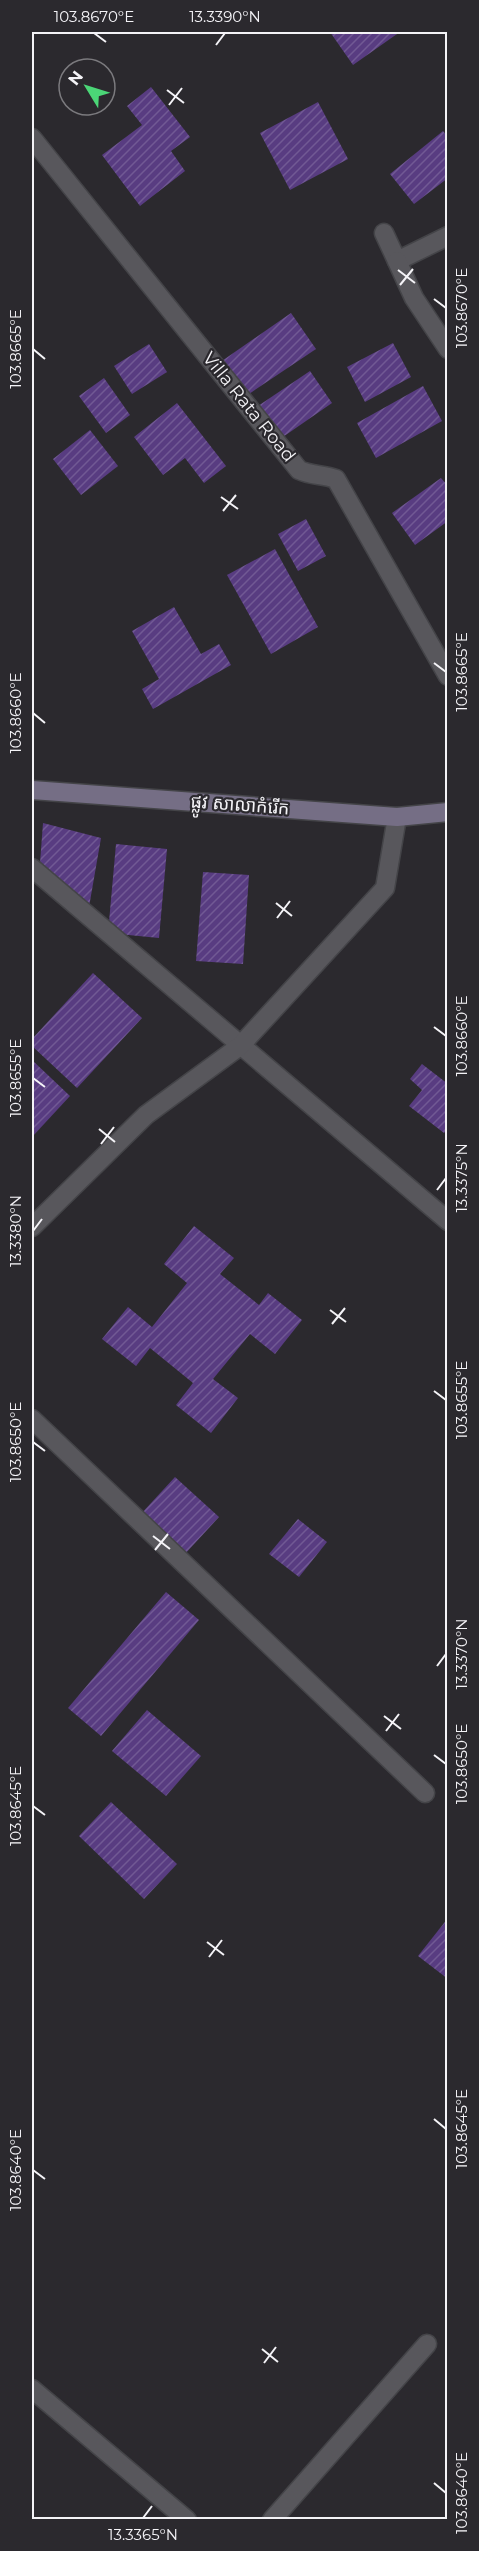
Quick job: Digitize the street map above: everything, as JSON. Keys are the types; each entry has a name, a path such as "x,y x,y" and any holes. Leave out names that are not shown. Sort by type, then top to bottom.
{"street":[{"name":"Villa Rata Road","path":"32,138 299,470 310,476 327,476 336,479 447,676"},
{"path":"384,233 414,298 447,350"},
{"path":"397,261 447,236"},
{"name":"ផ្លូវ សាលាកំរើក","path":"32,790 397,817 447,812"},
{"path":"32,1227 146,1115 240,1046 385,888 397,817"},
{"path":"32,868 447,1221"},
{"path":"32,1419 425,1793"},
{"path":"272,2520 427,2344"},
{"path":"32,2389 187,2520"}],"building":[{"path":"330,32 396,32 397,34 353,65"},
{"path":"151,87 190,137 171,151 185,171 140,206 102,155 142,125 127,106"},
{"path":"318,102 348,159 290,190 260,133"},
{"path":"443,131 448,137 448,178 414,204 390,174"},
{"path":"291,313 316,349 243,398 219,363"},
{"path":"393,343 411,377 365,402 347,367"},
{"path":"149,344 167,372 132,394 114,366"},
{"path":"310,371 332,403 280,439 258,406"},
{"path":"104,378 130,415 106,433 79,396"},
{"path":"423,386 442,421 376,458 357,423"},
{"path":"177,403 226,466 204,483 185,458 163,475 134,437"},
{"path":"90,430 118,466 81,495 53,459"},
{"path":"441,478 448,486 448,521 415,545 392,513"},
{"path":"306,519 326,556 298,571 278,534"},
{"path":"275,549 318,627 271,654 227,575"},
{"path":"174,607 201,654 219,644 231,665 153,709 142,689 159,679 132,631"},
{"path":"43,823 101,838 89,907 40,863"},
{"path":"116,844 167,849 159,938 108,933"},
{"path":"203,872 249,875 243,964 196,961"},
{"path":"93,973 142,1018 77,1088 32,1046 32,1039"},
{"path":"32,1060 70,1096 32,1137"},
{"path":"422,1064 448,1084 448,1129 444,1133 409,1106 422,1090 410,1079"},
{"path":"194,1226 234,1258 220,1274 259,1305 268,1293 302,1320 275,1354 250,1334 213,1379 238,1398 211,1433 176,1405 193,1383 150,1348 136,1366 102,1339 128,1307 152,1327 187,1283 164,1264"},
{"path":"175,1477 219,1517 184,1555 140,1515"},
{"path":"298,1519 327,1542 299,1577 269,1554"},
{"path":"166,1592 199,1620 101,1736 68,1708"},
{"path":"147,1710 201,1756 166,1796 112,1751"},
{"path":"111,1802 177,1864 144,1899 79,1836"},
{"path":"448,1918 448,1979 418,1956"}]}
